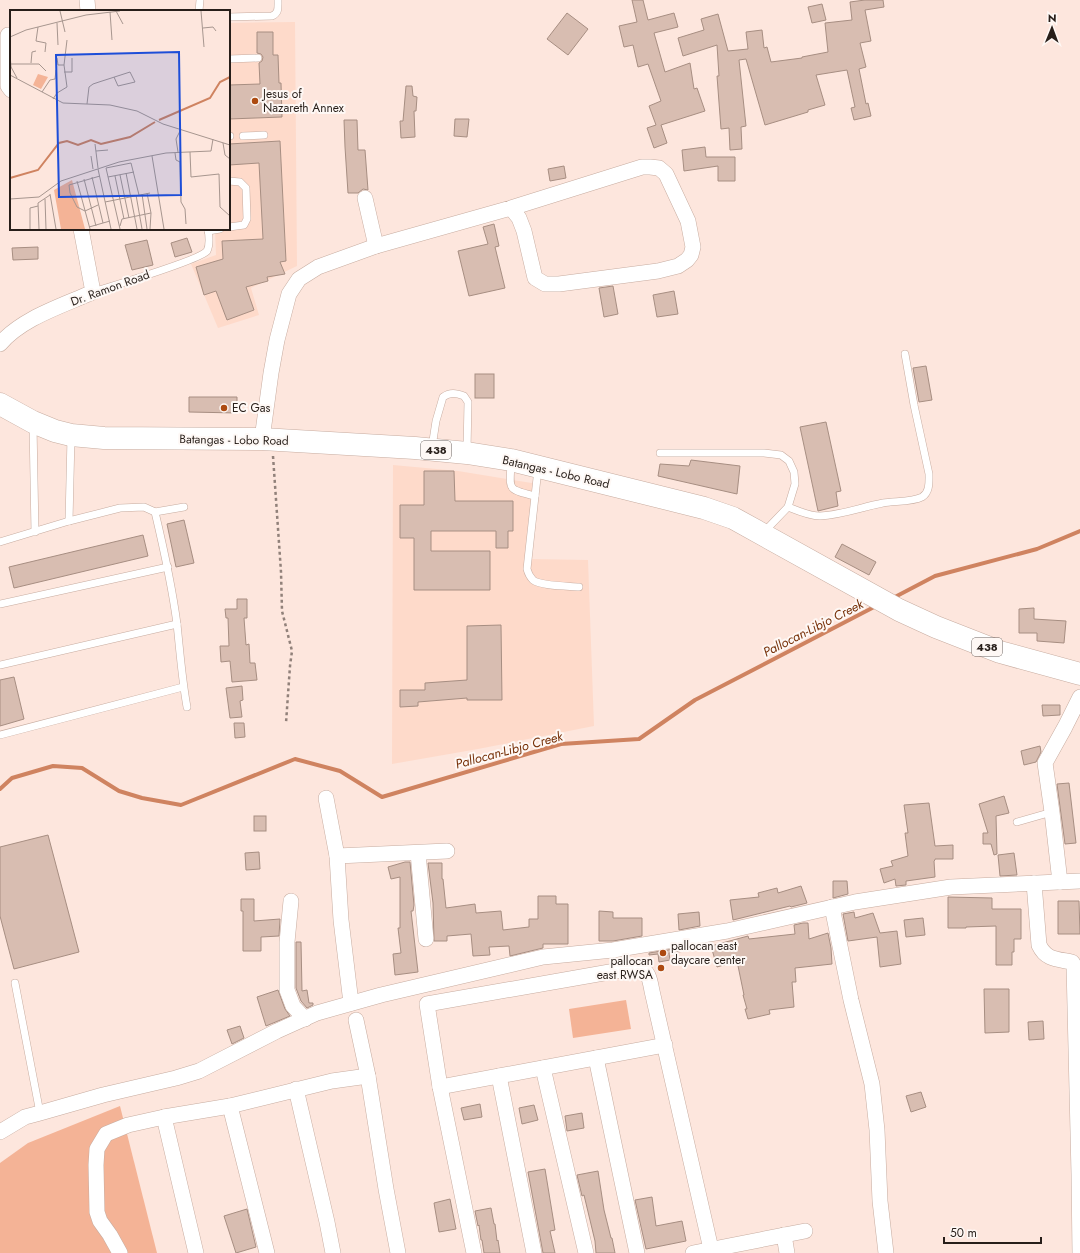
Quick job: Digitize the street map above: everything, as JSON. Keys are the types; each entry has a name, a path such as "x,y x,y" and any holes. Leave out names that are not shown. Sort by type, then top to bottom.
{"main road":[{"name":"Batangas - Lobo Road","path":"0,404 34,422 55,431 71,435 104,438 267,440 432,449 511,460 538,466 704,508 733,518 898,610 936,628 1000,652 1080,674"}],"street":[{"path":"8,34 8,86 10,89"},
{"path":"267,440 271,373 277,340 289,294 299,280 318,267 376,246 511,208 642,167 650,166 659,168 666,174 688,221 693,247 691,255 687,260 678,266 658,271 559,284 545,284 534,278 524,231 519,218 511,208"},
{"path":"365,198 376,246"},
{"path":"81,230 93,292"},
{"name":"Dr. Ramon Road","path":"0,344 20,326 38,316 93,292"},
{"path":"1060,882 1045,763 1080,697"},
{"path":"326,798 337,856 341,920 351,1003"},
{"path":"337,856 447,851"},
{"path":"418,852 426,939"},
{"path":"0,1132 25,1117 103,1095 176,1078 199,1071 277,1031 317,1013 351,1003 543,957 613,950 727,931 855,902 950,887 1080,881"},
{"path":"1034,883 1039,945 1042,952 1047,957 1072,962 1074,965 1080,1253"},
{"path":"291,900 287,942 287,990 293,1006 305,1019"},
{"path":"832,907 851,1000 872,1084 877,1130 880,1201 886,1253"},
{"path":"474,1253 440,1088 427,1004 638,967 643,968 646,971 649,978 711,1250"},
{"path":"356,1020 368,1076 386,1190 398,1253"},
{"path":"440,1088 665,1045"},
{"path":"596,1058 637,1253"},
{"path":"543,1068 586,1253"},
{"path":"120,1253 100,1221 98,1212 96,1165 97,1149 106,1134 128,1125 164,1117 230,1106 332,1081 368,1076"},
{"path":"499,1076 534,1253"},
{"path":"296,1089 333,1253"},
{"path":"230,1106 267,1253"},
{"path":"164,1117 196,1253"},
{"path":"693,1253 711,1250 735,1249 784,1235 805,1231"},
{"path":"784,1235 787,1253"}],"lane":[{"path":"199,10 200,0"},
{"path":"230,18 272,16 278,12 278,0"},
{"path":"230,59 258,58"},
{"path":"243,136 264,135"},
{"path":"230,182 240,182 246,188 247,219 244,225 230,227"},
{"name":"Dr. Ramon Road","path":"93,292 202,255 206,252 208,247 208,230"},
{"path":"788,507 807,514 819,516 830,515 885,503 913,500 923,497 927,492 929,474 905,354"},
{"path":"432,449 436,421 443,397 454,393 464,396 468,402 467,453"},
{"path":"34,422 35,532"},
{"path":"69,521 71,435"},
{"path":"660,453 764,453 781,455 789,460 794,472 795,484 788,507 762,534"},
{"path":"511,460 510,484 512,488 517,492 535,496"},
{"path":"538,466 527,569 529,575 532,580 538,583 579,587"},
{"path":"0,542 69,521 120,508 144,507 155,512 184,507"},
{"path":"155,512 168,567 177,624 183,687 187,707"},
{"path":"0,604 168,567"},
{"path":"0,665 177,624"},
{"path":"0,735 183,687"},
{"path":"1017,822 1052,812"},
{"path":"15,984 40,1113"}],"path":[{"path":"267,440 281,572 282,611 292,651 286,723"}],"shaded area":[{"path":"295,22 297,266 251,288 259,315 218,328 191,264 216,255 215,230 230,230 230,23"},
{"path":"393,465 458,471 538,484 529,559 588,560 594,726 392,764"},
{"path":"626,1000 631,1029 573,1038 569,1009"},
{"path":"120,1106 157,1253 0,1253 0,1163 28,1143"}],"building":[{"path":"632,0 643,0 648,20 674,13 678,27 654,33 665,72 690,63 694,89 697,88 705,111 661,125 667,143 654,148 647,128 656,125 649,106 661,101 648,64 638,67 633,45 624,47 619,26 637,22"},
{"path":"883,0 884,7 865,10 871,41 860,43 866,67 859,69 866,104 868,103 871,116 854,120 851,108 855,107 847,70 816,75 825,105 808,110 808,112 765,125 746,59 739,60 746,126 741,127 742,149 730,150 729,128 721,129 717,76 719,76 717,45 683,56 678,38 704,30 701,19 718,14 728,51 748,49 746,32 762,30 764,48 767,47 771,62 802,58 828,52 825,23 852,20 850,2"},
{"path":"822,4 826,20 812,23 808,7"},
{"path":"567,13 588,29 568,55 547,39"},
{"name":"Jesus of Nazareth Annex","path":"257,32 273,32 273,55 278,55 279,83 281,83 282,117 230,119 230,85 260,84 259,63 262,61 263,57 261,54 257,53"},
{"path":"406,86 412,86 413,96 417,97 416,111 414,111 415,137 401,138 400,121 403,121"},
{"path":"455,119 469,119 467,137 454,136"},
{"path":"344,120 357,120 358,150 365,150 368,190 363,189 358,193 348,193"},
{"path":"280,141 286,261 280,262 285,274 267,277 268,281 246,287 254,310 227,320 216,291 204,295 196,267 223,259 222,241 263,239 259,163 230,165 230,144"},
{"path":"705,147 706,157 735,157 735,181 718,181 718,166 684,171 682,150"},
{"path":"564,166 566,178 550,181 548,169"},
{"path":"494,224 499,246 495,247 505,288 469,296 458,251 488,244 483,227"},
{"path":"187,238 192,252 175,257 171,243"},
{"path":"147,240 153,265 132,270 125,245"},
{"path":"38,247 38,259 13,260 12,248"},
{"path":"613,286 618,314 604,317 599,288"},
{"path":"674,291 678,314 657,317 653,295"},
{"path":"926,366 932,400 919,402 913,368"},
{"path":"475,374 494,374 494,398 475,398"},
{"path":"189,397 237,397 237,413 189,412"},
{"path":"826,422 841,491 836,492 838,506 818,511 800,427"},
{"path":"691,460 740,466 737,494 658,476 660,464 689,466"},
{"path":"424,471 454,471 455,501 513,501 513,531 508,531 508,548 496,548 496,531 431,531 431,551 490,551 490,590 414,590 414,538 400,538 400,505 424,505"},
{"path":"184,520 194,563 176,567 167,524"},
{"path":"143,535 148,556 14,588 9,567"},
{"path":"842,544 876,562 869,575 835,557"},
{"path":"237,599 247,599 247,618 244,618 246,645 249,644 250,663 255,663 257,680 232,682 230,661 221,662 220,646 229,646 228,618 226,618 225,609 237,609"},
{"path":"1034,608 1034,619 1066,621 1064,643 1037,641 1037,633 1019,633 1019,609"},
{"path":"501,625 502,700 467,700 467,698 418,702 418,706 400,707 400,690 425,690 425,683 467,680 467,626"},
{"path":"14,677 24,719 0,726 0,680"},
{"path":"242,686 243,700 240,701 242,717 230,718 226,688"},
{"path":"1042,705 1060,705 1060,715 1043,716"},
{"path":"234,723 244,723 245,737 235,738"},
{"path":"1040,746 1041,752 1036,762 1024,765 1021,751"},
{"path":"1069,783 1076,843 1065,844 1057,784"},
{"path":"1004,796 1009,813 996,816 997,854 994,855 991,844 983,844 983,833 988,833 979,804"},
{"path":"929,803 935,846 953,845 953,859 935,859 935,877 906,881 906,885 896,886 895,879 884,883 880,869 893,866 891,861 908,856 905,833 908,833 904,805"},
{"path":"254,816 266,816 266,831 254,831"},
{"path":"48,835 79,952 14,969 0,916 0,847"},
{"path":"259,852 260,869 246,870 245,853"},
{"path":"1014,853 1017,875 1000,876 998,855"},
{"path":"410,862 414,905 413,911 411,911 418,972 395,975 393,954 401,953 398,928 400,928 400,877 391,879 388,867"},
{"path":"428,863 442,863 442,879 446,908 475,904 476,913 501,911 503,930 529,927 529,919 538,919 538,896 556,896 556,904 568,904 568,944 543,944 543,948 510,956 509,946 489,947 490,955 473,956 471,934 447,936 447,941 434,941 433,903"},
{"path":"833,881 847,881 848,894 833,898"},
{"path":"801,886 807,903 733,920 730,900 759,897 758,893 777,888 778,893"},
{"path":"948,897 992,898 992,909 1021,909 1021,939 1014,939 1012,965 996,965 996,926 948,928"},
{"path":"241,899 254,899 254,921 280,919 279,936 261,937 261,951 243,951 243,911 241,911"},
{"path":"1058,901 1079,901 1080,934 1058,934"},
{"path":"599,911 613,912 613,918 642,918 642,936 613,941 599,941"},
{"path":"699,912 700,926 679,930 678,914"},
{"path":"854,912 855,918 873,913 880,933 897,931 901,964 880,967 877,937 848,941 843,914"},
{"path":"923,918 925,935 906,937 904,920"},
{"path":"808,923 809,939 828,933 832,964 795,968 796,982 792,982 794,1007 769,1010 770,1014 748,1019 737,961 717,967 711,946 748,936 749,939 795,934 794,925"},
{"path":"296,942 301,942 302,991 307,990 309,1003 313,1003 313,1005 307,1008 301,1001 296,988"},
{"path":"686,947 686,951 669,953 670,960 659,962 658,954 649,955 649,953"},
{"path":"984,989 1009,989 1009,1032 985,1033"},
{"path":"278,990 285,1009 290,1016 266,1026 257,997"},
{"path":"1043,1021 1044,1039 1029,1040 1028,1022"},
{"path":"240,1026 244,1038 232,1044 227,1030"},
{"path":"921,1092 926,1107 911,1112 906,1096"},
{"path":"480,1104 482,1117 464,1120 461,1108"},
{"path":"534,1105 538,1120 522,1124 519,1108"},
{"path":"582,1113 584,1128 567,1131 565,1116"},
{"path":"545,1169 555,1230 550,1231 555,1253 543,1253 528,1172"},
{"path":"598,1171 604,1210 615,1253 596,1253 595,1241 584,1195 582,1196 577,1175"},
{"path":"652,1197 656,1226 682,1221 686,1241 646,1249 635,1200"},
{"path":"450,1199 456,1229 439,1232 434,1203"},
{"path":"491,1208 500,1253 484,1253 475,1211"},
{"path":"247,1209 256,1247 236,1253 224,1216"}],"waterway":[{"name":"Pallocan-Libjo Creek","path":"893,598 935,576 1037,549 1080,531"},
{"name":"Pallocan-Libjo Creek","path":"0,789 12,778 53,766 82,768 119,791 142,798 181,805 295,759 340,771 382,797 561,744 639,739 695,700 876,606"}],"place":[{"name":"Jesus of Nazareth Annex","path":"255,101"},
{"name":"EC Gas","path":"224,408"},
{"name":"pallocan east daycare center","path":"663,953"},
{"name":"pallocan east RWSA","path":"661,968"}]}
